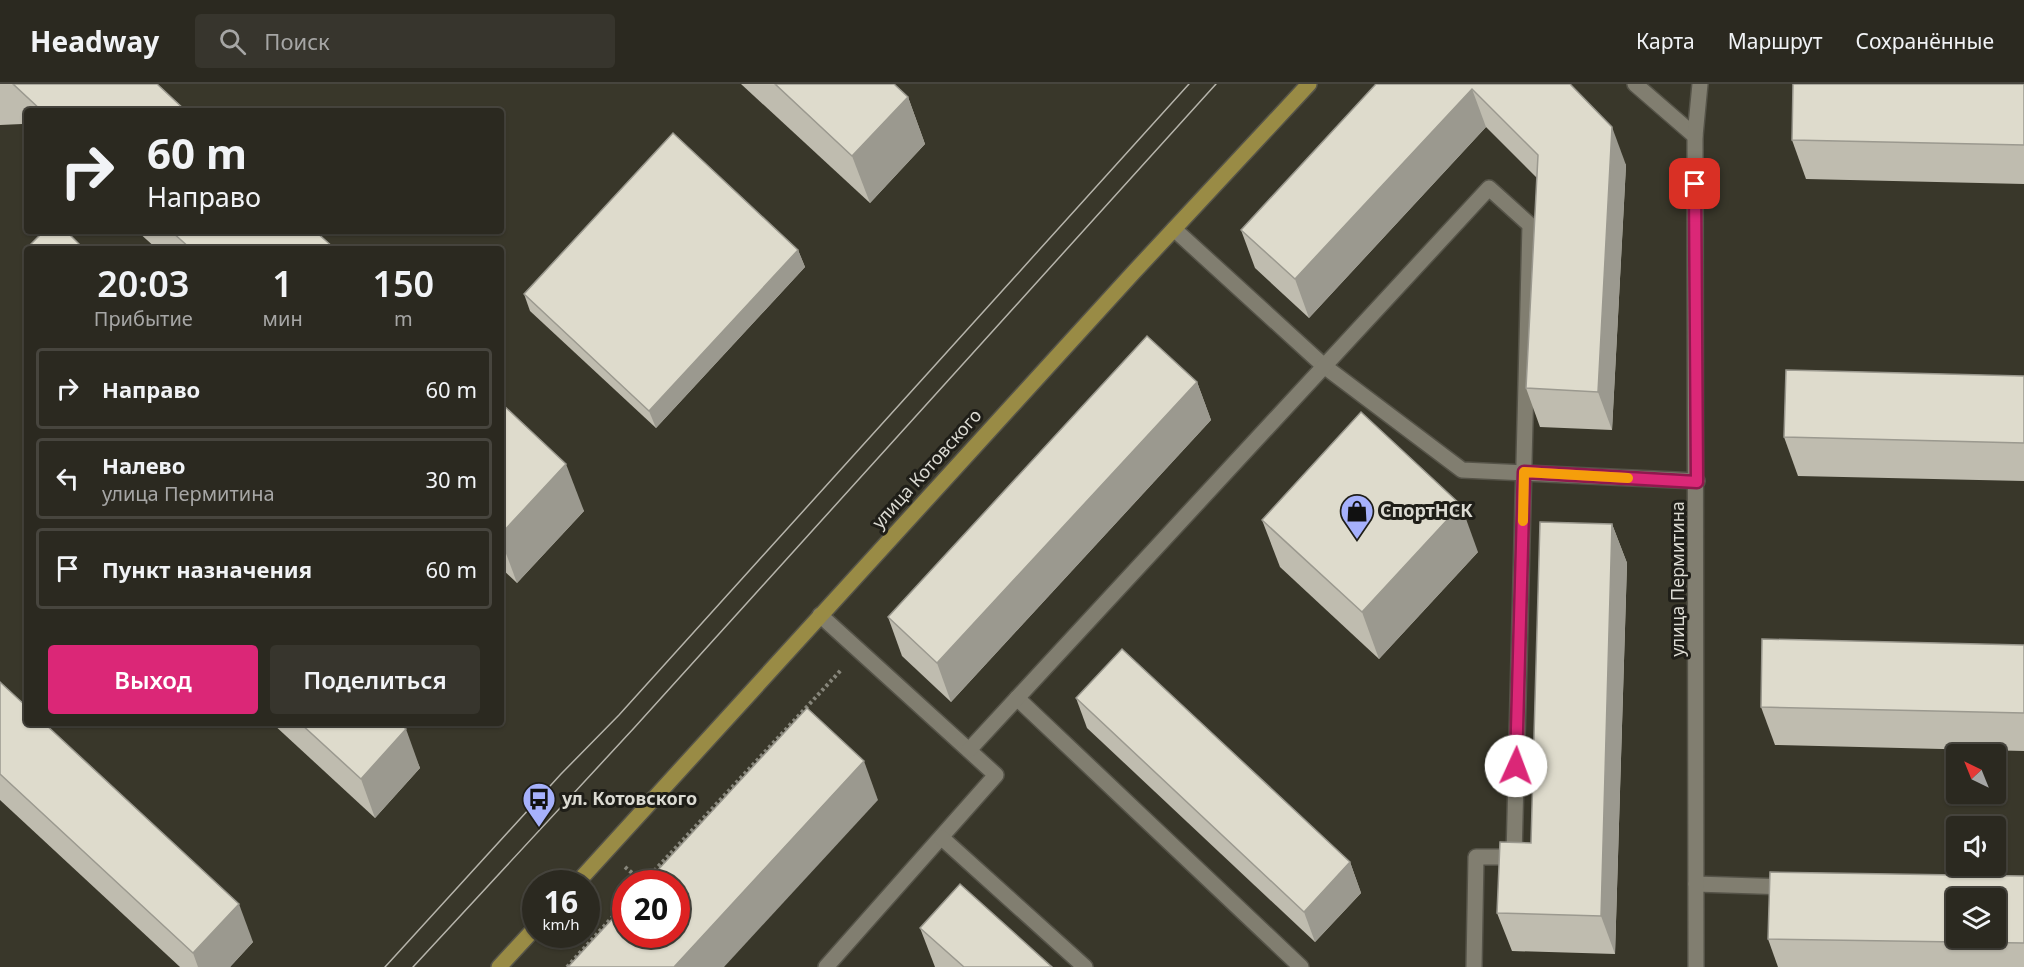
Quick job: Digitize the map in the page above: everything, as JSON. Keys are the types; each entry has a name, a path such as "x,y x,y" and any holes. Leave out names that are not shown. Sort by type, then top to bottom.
{"main road":[{"name":"улица Котовского","path":"589,870 1309,84"},
{"path":"499,967 522,942"}],"street":[{"path":"1635,84 1695,136"},
{"name":"улица Пермитина","path":"1696,967 1695,136 1700,84"},
{"path":"969,750 1489,188 1530,225 1514,856 1476,857 1474,967"},
{"path":"1174,229 1324,366 1462,470 1697,482"},
{"path":"820,615 996,775 826,967"},
{"path":"1017,698 1301,967"},
{"path":"942,838 1085,967"},
{"path":"1696,884 1801,887"}],"path":[{"path":"655,870 860,650"},
{"path":"567,967 612,917"}],"building":[{"path":"13,84 157,84 183,108 39,108"},
{"path":"775,84 894,84 908,97 852,156"},
{"path":"1376,84 1570,84 1612,127 1598,392 1526,388 1538,155 1472,89 1295,279 1241,230"},
{"path":"1793,84 2024,84 2024,145 1792,140"},
{"path":"673,133 798,250 649,411 524,294"},
{"path":"41,234 69,234 81,246 33,246 31,244"},
{"path":"174,234 318,234 332,246 188,246"},
{"path":"1147,336 1197,382 937,663 888,617"},
{"path":"1786,370 2024,376 2024,443 1784,437"},
{"path":"504,406 566,464 504,531"},
{"path":"1361,412 1461,505 1362,612 1262,520"},
{"path":"1540,522 1612,524 1601,916 1497,913 1500,842 1531,843"},
{"path":"1762,639 2024,645 2024,713 1761,707"},
{"path":"1122,649 1350,862 1304,912 1076,698"},
{"path":"0,682 24,704 24,726 47,726 239,904 193,953 0,774"},
{"path":"807,708 864,761 674,967 568,967 585,948 600,948 600,932 612,919 612,948 690,948 690,870 658,870"},
{"path":"303,726 403,726 406,729 361,779"},
{"path":"1770,872 2024,876 2024,943 2006,943 2006,888 1946,888 1946,942 1768,939"},
{"path":"960,884 1052,967 964,967 920,928"}],"tram line":[{"path":"385,967 561,774 619,715 1189,84"},
{"path":"413,967 634,728 1216,84"}],"slow traffic":[{"path":"1523,521 1524,472 1628,478"}],"place":[{"name":"СпортНСК","path":"1357,540"},
{"name":"ул. Котовского","path":"539,828"}],"route":[{"path":"1516,766 1524,472 1697,482 1695,184"}]}
